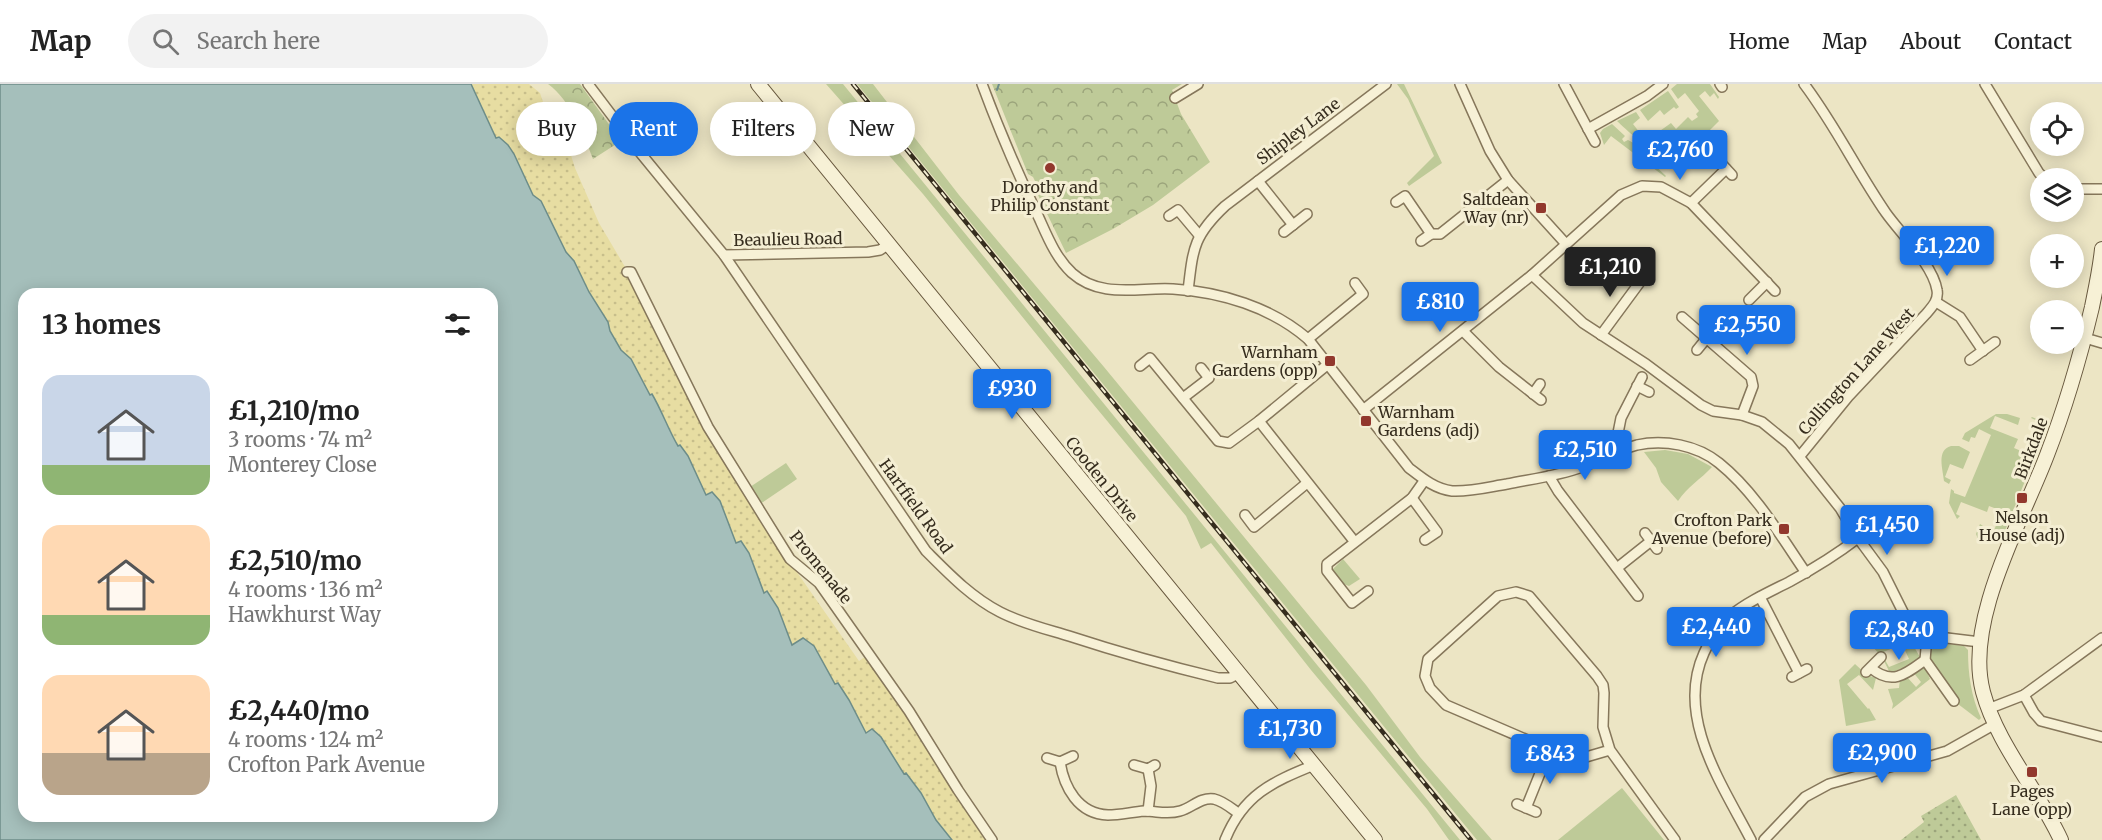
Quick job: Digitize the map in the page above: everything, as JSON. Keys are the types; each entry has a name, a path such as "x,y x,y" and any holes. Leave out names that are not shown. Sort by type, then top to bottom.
{"main road":[{"name":"Cooden Drive","path":"758,84 1375,840"},
{"name":"Birkdale","path":"2061,840 1988,708 1980,676 1980,642 1991,592 2047,455 2067,399 2085,338 2101,265 2102,249"}],"street":[{"name":"Beaulieu Road","path":"588,84 638,150 724,255 868,252 880,250 889,244"},
{"path":"982,84 1009,154 1055,252 1063,264 1086,282 1114,291 1171,289 1188,291 1230,300 1276,316 1308,339 1409,468 1424,481 1452,491 1478,489 1550,476 1580,468 1638,445 1675,444 1697,450 1718,462 1741,485 1775,527 1806,573"},
{"path":"1175,98 1198,84"},
{"name":"Shipley Lane","path":"1188,291 1194,249 1199,235 1210,220 1372,88 1386,84"},
{"path":"1460,84 1490,151 1508,180 1566,244"},
{"path":"1564,84 1595,142"},
{"path":"1588,129 1647,96 1663,84"},
{"name":"Collington Lane West","path":"1804,84 1885,212 1924,264 1938,293 1936,302 1848,397 1800,456 1839,505 1858,538 1883,572 1914,634 1927,637"},
{"path":"1985,84 2036,168"},
{"path":"1690,203 1729,172 1719,161"},
{"path":"1420,241 1431,234 1440,234 1508,180"},
{"name":"Shipley Lane","path":"1258,181 1293,225"},
{"path":"1363,410 1464,332 1621,195 1642,186 1662,187 1690,203 1775,291"},
{"path":"2084,189 2102,189"},
{"path":"1396,202 1405,196 1431,234"},
{"path":"1169,216 1178,210 1199,235"},
{"path":"1284,232 1307,214"},
{"name":"Hartfield Road","path":"724,255 926,551 973,596 1001,613 1143,660 1218,678 1230,678 1240,673"},
{"name":"Promenade","path":"627,272 632,272 708,428 790,559 819,583 909,711 992,840"},
{"path":"1532,275 1564,307 1701,405 1713,411 1742,415 1762,422 1772,428 1800,456"},
{"path":"1749,300 1767,282"},
{"path":"1308,339 1363,294 1355,283"},
{"path":"1601,335 1641,285"},
{"path":"1936,302 1960,317 1983,351"},
{"path":"1682,317 1751,377 1753,386 1742,415"},
{"path":"1464,332 1499,367 1537,397 1540,384"},
{"path":"2085,338 2102,343"},
{"path":"1697,350 1706,339"},
{"path":"1970,360 1995,342"},
{"path":"1140,366 1150,358 1218,441 1229,443 1327,365"},
{"path":"1183,398 1209,378 1201,368"},
{"path":"1623,450 1618,433 1621,418 1642,377"},
{"path":"1637,386 1648,392"},
{"path":"1259,421 1354,541"},
{"path":"1550,476 1558,492 1638,596"},
{"path":"1368,591 1352,603 1327,570 1327,564 1412,498 1424,481"},
{"path":"1245,515 1254,527 1307,483"},
{"path":"1412,498 1437,532 1425,540"},
{"path":"1751,840 1701,737 1694,694 1697,667 1712,635 1730,616 1806,573 1858,538"},
{"path":"1617,568 1651,541"},
{"path":"1610,750 1586,757 1569,758 1446,705 1430,688 1425,676 1428,659 1498,596 1516,592 1528,596 1603,685 1603,727 1610,750 1675,840"},
{"path":"1760,597 1799,673"},
{"path":"1954,701 1925,660 1927,637 1980,642"},
{"path":"1988,708 2024,695 2102,638"},
{"path":"1881,657 1868,670 1880,676 1895,677 1910,671 1925,660"},
{"path":"2024,695 2041,721 2102,737"},
{"path":"1764,840 1805,797 1829,784 1947,751 1995,724"},
{"path":"1536,812 1522,806 1549,751"},
{"path":"1047,758 1060,762 1073,756"},
{"path":"1060,762 1063,779 1071,795 1082,806 1096,813 1107,815 1148,811 1166,814 1182,811 1205,800 1214,799 1238,813"},
{"path":"1134,765 1151,767 1148,811"},
{"path":"1225,840 1238,813 1249,800 1275,782 1314,765"}],"green space":[{"path":"548,84 580,84 593,102 565,102"},
{"path":"826,84 843,84 858,102 842,102"},
{"path":"857,84 873,84 887,102 872,102"},
{"path":"992,84 1182,84 1172,90 1181,114 1210,162 1153,205 1066,253 1038,195 1039,189 1033,177 1028,174"},
{"path":"1397,84 1404,84 1442,163 1409,186 1407,183 1434,156 1408,99"},
{"path":"1677,84 1710,84 1719,97 1718,99 1714,93 1710,97 1705,91 1699,96 1719,121 1696,144 1684,132 1668,144 1655,147 1641,141 1617,121 1636,112 1640,118 1633,124 1647,142 1651,140 1653,143 1660,137 1657,133 1671,123 1676,129 1688,117 1692,121 1698,117 1696,114 1699,111 1685,93 1678,99 1671,89"},
{"path":"1668,91 1679,107 1676,109 1674,107 1664,115 1660,110 1648,121 1640,110"},
{"path":"597,108 609,124 609,149 593,159 592,156 597,156"},
{"path":"1612,124 1625,136 1622,139 1624,142 1628,140 1652,153 1647,158 1666,176 1611,136 1604,145 1600,133"},
{"path":"915,138 959,195 1366,685 1420,757 1492,840 1477,840 915,155"},
{"path":"889,156 902,156 1460,840 1449,840 1427,809 1311,670 1211,543 1201,549 1186,516"},
{"path":"1996,414 2007,414 2020,418 2018,425 1995,416 1990,428 2018,439 2014,448 2026,453 2038,421 2031,418 2048,424 2000,543 1978,539 1976,534 1980,524 1983,526 1979,535 1990,540 2002,511 1989,506 1987,512 1961,502 1956,514 1960,516 1957,519 1949,503 1951,489 1954,493 1965,497 1991,435 1979,429 1975,438 1971,437 1969,442 1962,439 1965,433"},
{"path":"1951,446 1959,446 1970,452 1963,469 1950,464 1945,477 1951,480 1949,484 1944,481 1942,456 1943,451"},
{"path":"1665,450 1688,454 1712,467 1678,501 1661,482 1656,468 1644,452"},
{"path":"786,463 797,479 760,504 750,487"},
{"path":"1343,559 1360,579 1349,586 1341,583 1332,570"},
{"path":"1900,623 1920,657 1908,666 1890,673 1884,658 1889,667 1909,659 1902,644 1879,654 1873,647"},
{"path":"1933,642 1964,646 1968,650 1971,685 1981,718 1979,720 1958,704 1957,699 1937,672 1930,650"},
{"path":"1855,664 1867,675 1876,678 1873,690 1859,675 1847,684 1869,708 1876,720 1846,726 1839,680"},
{"path":"1924,666 1930,679 1892,709 1893,704 1888,689 1899,688 1900,679 1907,677 1916,687 1921,682 1913,672"},
{"path":"1622,788 1664,840 1558,840"},
{"path":"1956,795 1981,840 1901,840 1924,822 1921,816"}],"sand":[{"path":"259,84 529,84 540,93 543,102 516,102 516,156 571,156 599,223 631,277 764,525 859,661 866,656 988,840 701,840 498,310 498,288 485,288"}],"water":[{"path":"0,84 471,84 496,138 499,137 508,145 514,154 533,195 541,201 566,252 574,261 589,292 608,322 610,331 621,350 631,359 650,395 652,394 678,446 680,445 688,456 706,495 712,492 720,501 736,543 741,541 749,553 764,593 767,591 778,608 792,645 803,638 814,646 835,684 838,683 849,700 866,733 872,729 881,737 904,774 906,773 921,793 936,820 952,840 0,840"}],"waterway":[{"path":"997,90 999,84"}],"railway":[{"path":"853,84 1471,840"}],"place":[{"name":"Dorothy and Philip Constant","path":"1050,168"},
{"name":"Saltdean Way (nr)","path":"1541,208"},
{"name":"Warnham Gardens (opp)","path":"1330,361"},
{"name":"Warnham Gardens (adj)","path":"1366,421"},
{"name":"Nelson House (adj)","path":"2022,498"},
{"name":"Crofton Park Avenue (before)","path":"1784,529"},
{"name":"Pages Lane (opp)","path":"2032,772"}]}
